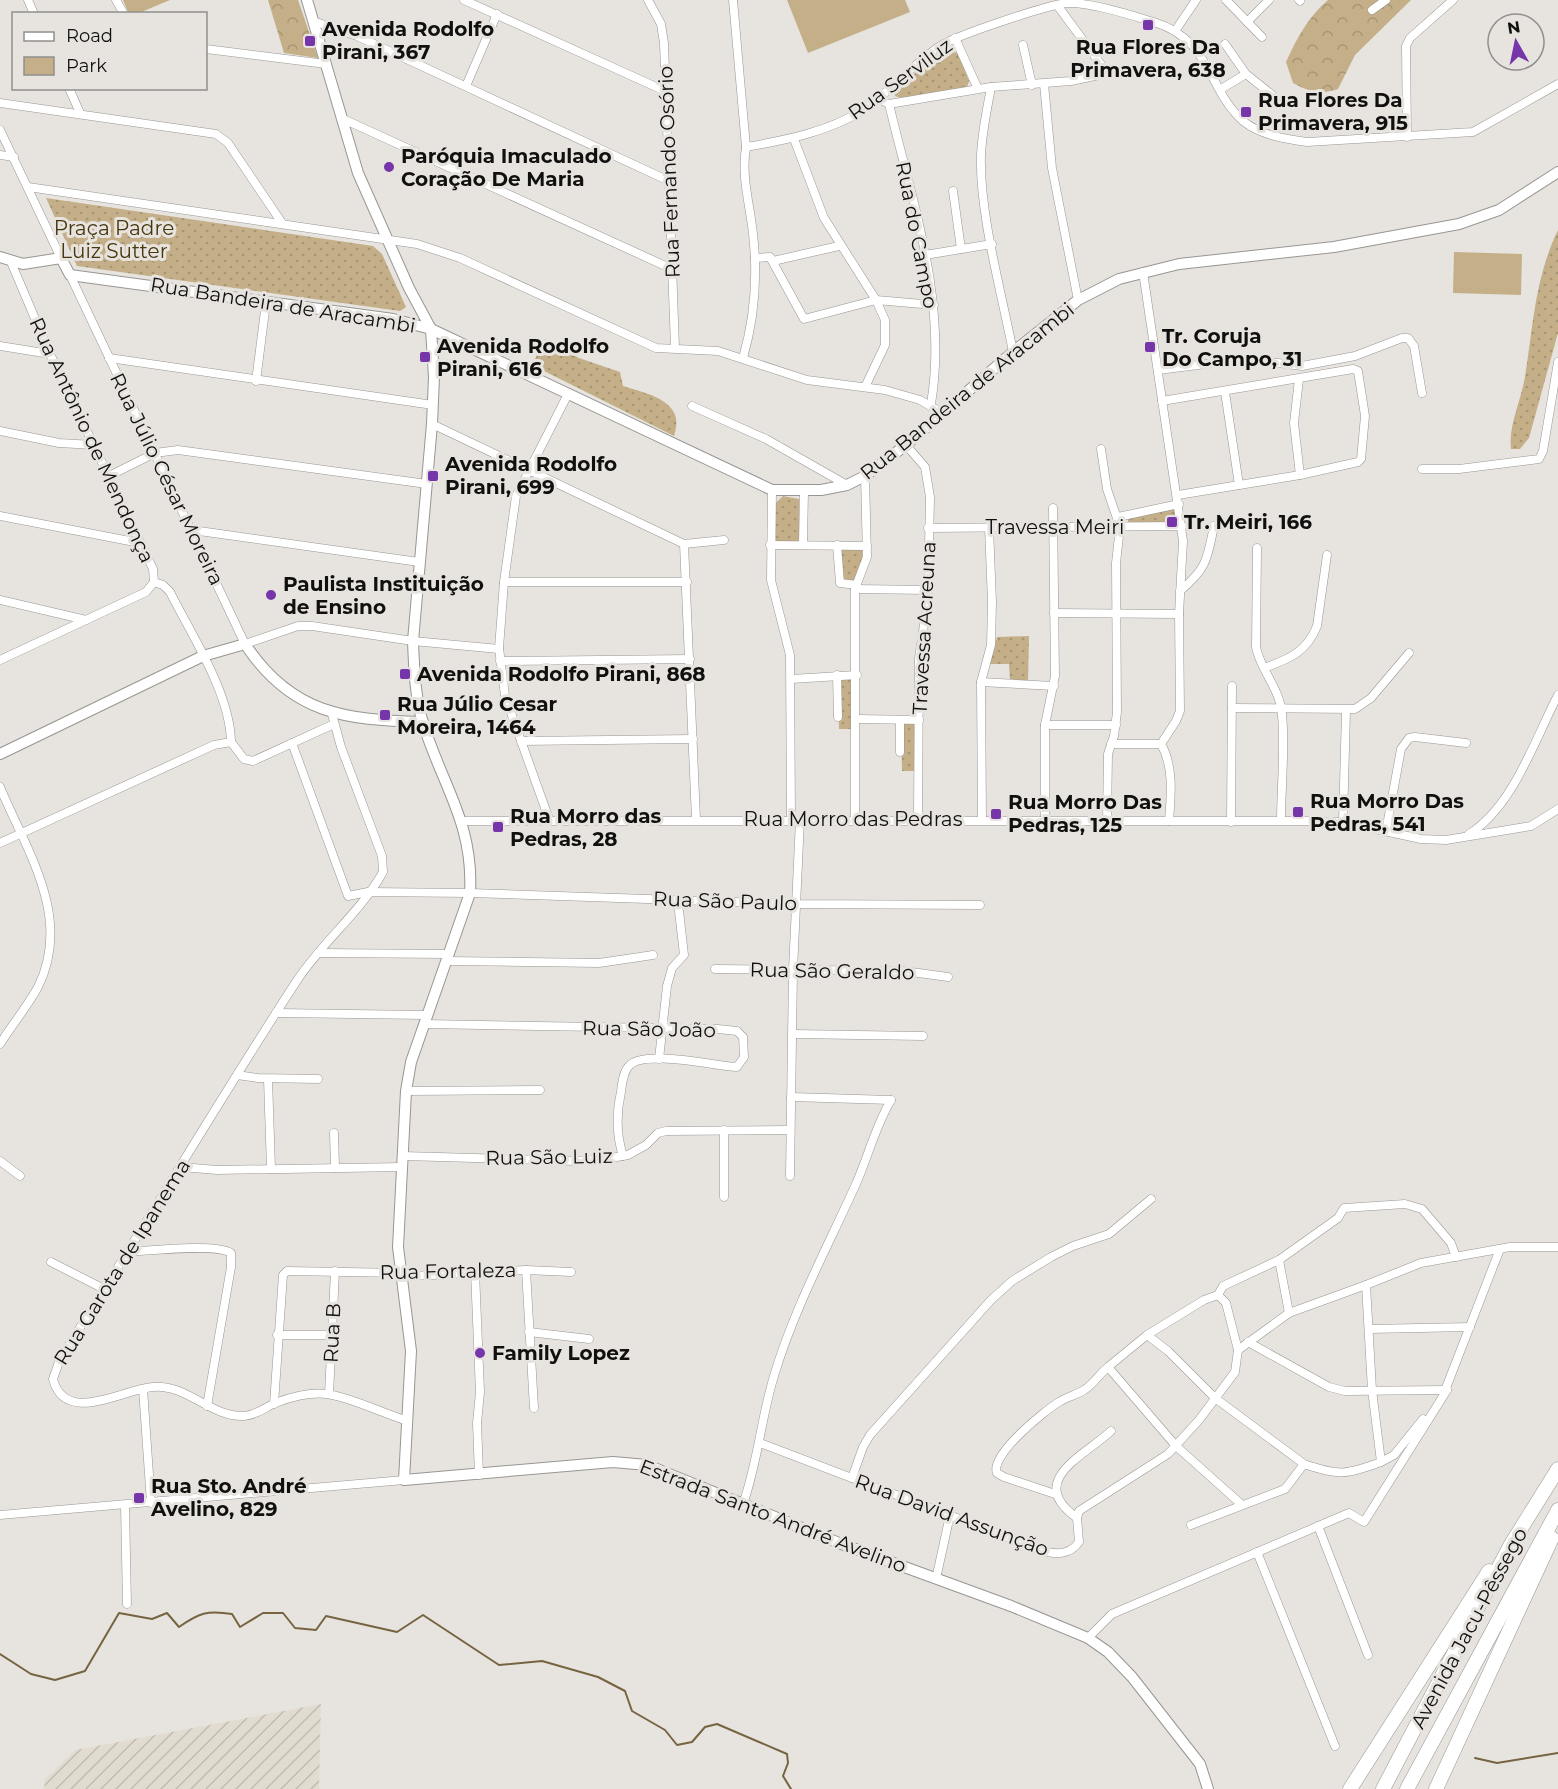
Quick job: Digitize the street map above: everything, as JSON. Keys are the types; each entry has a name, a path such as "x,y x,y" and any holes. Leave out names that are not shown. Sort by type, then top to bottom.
{"highway":[{"name":"Avenida Jacu-Pêssego","path":"1383,1789 1510,1546 1558,1469"},
{"name":"Avenida Jacu-Pêssego","path":"1407,1789 1558,1510"},
{"path":"1436,1789 1558,1522"},
{"path":"1350,1789 1465,1606 1510,1546"}],"main road":[{"path":"307,0 358,173 409,288 431,329 432,424 413,641 423,722 462,821 471,866 470,893 411,1062 406,1091 398,1247 411,1351 405,1420 404,1480"},
{"name":"Rua Bandeira de Aracambi","path":"70,274 393,320 431,329 772,489 804,491 847,484 865,476 906,445 1013,352 1078,300 1109,284 1143,272 1179,264 1334,247 1459,224 1499,210 1558,172"},
{"path":"0,257 11,262 37,263 61,258"},
{"name":"Rua Júlio César Moreira","path":"61,258 70,274"},
{"path":"0,754 203,656 245,644"},
{"name":"Rua Júlio César Moreira","path":"245,644 262,670 282,688 333,719 423,722"},
{"name":"Estrada Santo André Avelino","path":"404,1480 632,1462 656,1468 1088,1638 1108,1652 1132,1677 1200,1764 1208,1789"}],"street":[{"path":"464,0 665,91"},
{"name":"Rua Fernando Osório","path":"648,0 661,24 664,43 675,348"},
{"path":"733,0 746,147 743,166 755,258 755,310 743,357"},
{"path":"1196,0 1175,31 1195,48 1243,121 1256,129 1289,140 1307,142 1473,132 1558,84"},
{"path":"1226,0 1262,37"},
{"path":"1247,22 1269,0"},
{"path":"1372,10 1386,0"},
{"path":"1407,137 1406,46 1410,38 1453,0"},
{"name":"Rua Serviluz","path":"746,147 794,139 840,122 877,98 933,51 955,38 1057,5 1079,4 1155,22 1175,31"},
{"path":"877,98 890,104 991,87 1092,78 1106,72 1057,5"},
{"path":"466,86 497,14"},
{"path":"313,21 357,36 669,181"},
{"path":"955,38 978,89"},
{"path":"1225,44 1246,74 1276,98"},
{"path":"1023,45 1032,85"},
{"path":"207,49 326,64"},
{"path":"1221,88 1246,74"},
{"path":"1044,84 1052,168 1078,300"},
{"path":"991,87 981,157 992,244 1013,352"},
{"path":"70,90 80,113"},
{"path":"0,103 216,134 233,149 282,223"},
{"name":"Rua do Campo","path":"890,104 925,255 934,305 935,380 931,404"},
{"path":"341,118 672,269"},
{"name":"Rua Júlio César Moreira","path":"0,130 61,258"},
{"path":"794,139 824,218 839,246 876,300 885,320 886,338 882,356 865,387"},
{"path":"0,155 14,157"},
{"path":"28,187 387,239 445,252 649,346 706,348 743,357 807,380 865,387 931,404 942,413"},
{"path":"953,191 961,249"},
{"path":"925,255 992,244"},
{"path":"773,261 839,246"},
{"path":"755,258 769,256 804,319 876,300 934,305"},
{"name":"Rua Antônio de Mendonça","path":"11,262 50,354 153,569 154,582 163,585 170,592 203,656 221,696 231,742"},
{"path":"1143,272 1178,495 1184,566 1179,614 1180,711 1161,744"},
{"name":"Rua Júlio César Moreira","path":"70,274 245,644"},
{"path":"256,381 266,303"},
{"path":"1158,370 1246,359 1302,366 1355,357 1396,339 1408,338 1414,346 1422,393"},
{"path":"0,346 50,354"},
{"path":"109,358 433,405"},
{"path":"1422,469 1459,469 1539,459 1543,451 1558,362"},
{"path":"1300,475 1294,423 1302,366"},
{"path":"1162,401 1357,369 1365,416 1360,461 1300,475 1178,495"},
{"path":"1225,392 1239,485"},
{"path":"549,819 505,696 499,649 512,511 528,469 568,394"},
{"path":"692,406 766,439 847,484"},
{"path":"432,424 684,544 724,540"},
{"path":"0,431 58,443 94,445"},
{"name":"Travessa Acreuna","path":"906,445 925,467 928,476 928,590 919,658 918,819"},
{"path":"1101,449 1107,489 1120,527 1116,556 1116,725 1108,754 1107,820"},
{"path":"109,476 155,453 178,450 427,484"},
{"path":"855,819 856,587 864,569 867,546 865,476"},
{"path":"772,489 770,545 772,592 788,641 796,820 790,1176"},
{"path":"803,545 804,491"},
{"path":"1118,518 1179,504"},
{"path":"1045,821 1045,725 1054,686 1053,508"},
{"path":"0,516 140,543"},
{"name":"Travessa Meiri","path":"928,528 1182,526"},
{"path":"1180,591 1200,574 1204,567 1214,526"},
{"path":"982,820 981,682 991,645 993,577 989,527"},
{"path":"192,530 419,562"},
{"path":"684,544 696,819"},
{"path":"770,545 867,546"},
{"path":"837,545 840,583 856,587 928,590"},
{"path":"1257,548 1256,647 1264,668 1276,689 1281,709 1281,820"},
{"path":"1264,668 1296,656 1313,637 1317,626 1327,555"},
{"path":"0,660 147,592 154,582"},
{"path":"504,582 687,582"},
{"path":"0,600 86,620"},
{"path":"1054,614 1179,614"},
{"path":"245,644 298,626 312,626 413,641 499,649"},
{"path":"1232,708 1346,711 1364,705 1409,652"},
{"path":"500,661 690,659"},
{"path":"837,675 838,717"},
{"path":"791,679 857,675"},
{"path":"981,682 1054,686"},
{"path":"1231,822 1232,686"},
{"path":"1468,835 1480,828 1501,804 1558,695"},
{"path":"1343,822 1346,711"},
{"path":"0,843 214,745 231,742 248,761 292,743 333,719"},
{"name":"Rua Garota de Ipanema","path":"333,719 382,856 383,872 318,953 222,1094 181,1167 60,1359 54,1371 55,1386 69,1401 79,1403 92,1403 143,1389 166,1387 222,1414 245,1416 304,1395 329,1394 405,1420"},
{"path":"856,719 919,720"},
{"path":"900,720 900,752"},
{"path":"1045,725 1116,725"},
{"path":"1386,831 1401,749 1405,742 1415,737 1466,742"},
{"path":"521,741 693,739"},
{"name":"Rua São Paulo","path":"292,743 348,896 368,892 470,893 796,904 980,905"},
{"path":"1111,744 1161,744"},
{"path":"1161,744 1166,755 1170,782 1169,821"},
{"path":"0,787 41,876 48,904 49,951 38,986 0,1044"},
{"name":"Rua Morro das Pedras","path":"462,821 918,819 1231,822 1281,820 1343,822 1433,840 1492,834 1531,826 1558,809"},
{"path":"659,1059 661,1028 672,968 684,955 679,911"},
{"path":"318,953 599,963 653,955"},
{"name":"Rua São Geraldo","path":"715,969 898,970 948,977"},
{"name":"Rua São João","path":"276,1013 737,1031 743,1037 744,1057 737,1067 659,1059 634,1061 627,1067 617,1109 623,1156"},
{"path":"793,1034 924,1036"},
{"path":"237,1075 268,1079 318,1079"},
{"path":"268,1079 271,1169"},
{"path":"406,1091 540,1090"},
{"path":"744,1504 760,1443 769,1393 787,1332 862,1171 879,1122 891,1100 791,1097"},
{"path":"724,1130 724,1197"},
{"name":"Rua São Luiz","path":"181,1167 200,1170 271,1169 335,1168 402,1161 575,1161 623,1156 639,1150 663,1131 790,1130"},
{"path":"334,1133 335,1168"},
{"path":"0,1161 20,1176"},
{"path":"852,1478 863,1447 870,1435 991,1299 1012,1281 1052,1257 1073,1246 1109,1234 1150,1199"},
{"path":"1055,1494 997,1473 995,1465 1000,1455 1058,1402 1086,1389 1108,1367 1147,1335 1204,1300 1218,1295 1223,1286 1279,1260 1338,1218 1344,1208 1405,1204 1422,1209 1451,1243 1456,1257"},
{"path":"1238,1350 1289,1313 1366,1286 1421,1263 1500,1249 1558,1247"},
{"path":"127,1252 192,1248 225,1250 231,1253 231,1267 207,1406"},
{"path":"1088,1638 1112,1614 1349,1513 1364,1522 1447,1390 1500,1249"},
{"path":"1279,1260 1289,1313"},
{"path":"51,1262 104,1289"},
{"name":"Rua Fortaleza","path":"278,1335 283,1275 290,1270 403,1273 413,1276 526,1270 571,1272"},
{"path":"526,1270 534,1408"},
{"name":"Rua B","path":"329,1394 335,1271"},
{"path":"474,1272 480,1392 477,1423 479,1475"},
{"path":"1366,1286 1372,1390 1381,1462"},
{"path":"1111,1431 1066,1467 1055,1494 1060,1505 1077,1518 1079,1511 1176,1446 1235,1372 1238,1350 1226,1303 1218,1295"},
{"path":"1369,1329 1470,1327"},
{"path":"529,1332 589,1339"},
{"path":"274,1404 278,1335 331,1335"},
{"path":"1147,1335 1168,1351 1215,1398 1304,1464 1334,1474 1356,1471 1394,1455 1447,1390"},
{"path":"1248,1342 1329,1387 1345,1391 1447,1390"},
{"path":"1108,1367 1176,1446 1240,1504"},
{"path":"143,1389 152,1503"},
{"name":"Rua David Assunção","path":"760,1443 1041,1550 1058,1554 1072,1549 1079,1542 1077,1518"},
{"path":"1191,1525 1240,1504 1285,1489 1304,1464"},
{"name":"Estrada Santo André Avelino","path":"0,1515 125,1506 404,1480"},
{"path":"125,1506 127,1604"},
{"path":"936,1580 950,1515"},
{"path":"1318,1527 1368,1655"},
{"path":"1257,1552 1335,1746"}],"shaded area":[{"path":"321,1704 319,1789 44,1789 45,1779 75,1750"}],"green space":[{"path":"123,0 170,0 141,12 128,12"},
{"path":"268,0 298,0 318,58 284,53"},
{"path":"787,0 905,0 910,12 808,53"},
{"path":"1328,0 1411,0 1355,55 1338,89 1315,92 1293,83 1286,62 1304,28"},
{"path":"950,50 959,54 969,81 967,87 901,98 895,96 893,90 940,53"},
{"name":"Praça Padre Luiz Sutter","path":"46,198 373,246 382,254 406,307 400,311 77,266"},
{"path":"1558,230 1558,333 1529,438 1520,449 1511,449 1511,431 1525,377 1540,284 1550,248"},
{"path":"1454,252 1522,254 1521,295 1453,293"},
{"path":"545,339 579,358 620,372 623,386 663,401 675,415 677,424 674,436 532,365"},
{"path":"783,496 799,499 800,537 797,543 776,542 776,503"},
{"path":"1176,508 1177,519 1173,524 1128,526 1128,517"},
{"path":"862,547 863,563 855,580 842,582 841,548"},
{"path":"1029,636 1028,682 1010,681 1009,664 990,664 997,637"},
{"path":"838,678 852,678 852,729 839,729"},
{"path":"901,720 915,720 915,771 902,771"}],"waterway":[{"path":"0,1654 31,1674 55,1680 85,1671 119,1613 152,1619 167,1613 179,1627 192,1618 216,1612 232,1614 240,1627 263,1613 283,1613 295,1628 316,1630 326,1616 397,1632 423,1615 499,1665 542,1661 598,1677 625,1691 632,1711 665,1730 677,1745 692,1742 705,1727 717,1724 787,1754 788,1763 783,1776 791,1789"},
{"path":"1475,1758 1497,1763 1558,1753"}],"place":[{"name":"Rua Flores Da Primavera, 638","path":"1148,25"},
{"name":"Avenida Rodolfo Pirani, 367","path":"310,41"},
{"name":"Rua Flores Da Primavera, 915","path":"1246,112"},
{"name":"Paróquia Imaculado Coração De Maria","path":"389,167"},
{"name":"Tr. Coruja Do Campo, 31","path":"1150,347"},
{"name":"Avenida Rodolfo Pirani, 616","path":"425,357"},
{"name":"Avenida Rodolfo Pirani, 699","path":"433,476"},
{"name":"Tr. Meiri, 166","path":"1172,522"},
{"name":"Paulista Instituição de Ensino","path":"271,595"},
{"name":"Avenida Rodolfo Pirani, 868","path":"405,674"},
{"name":"Rua Júlio Cesar Moreira, 1464","path":"385,715"},
{"name":"Rua Morro Das Pedras, 541","path":"1298,812"},
{"name":"Rua Morro Das Pedras, 125","path":"996,814"},
{"name":"Rua Morro das Pedras, 28","path":"498,827"},
{"name":"Family Lopez","path":"480,1353"},
{"name":"Rua Sto. André Avelino, 829","path":"139,1498"}]}
